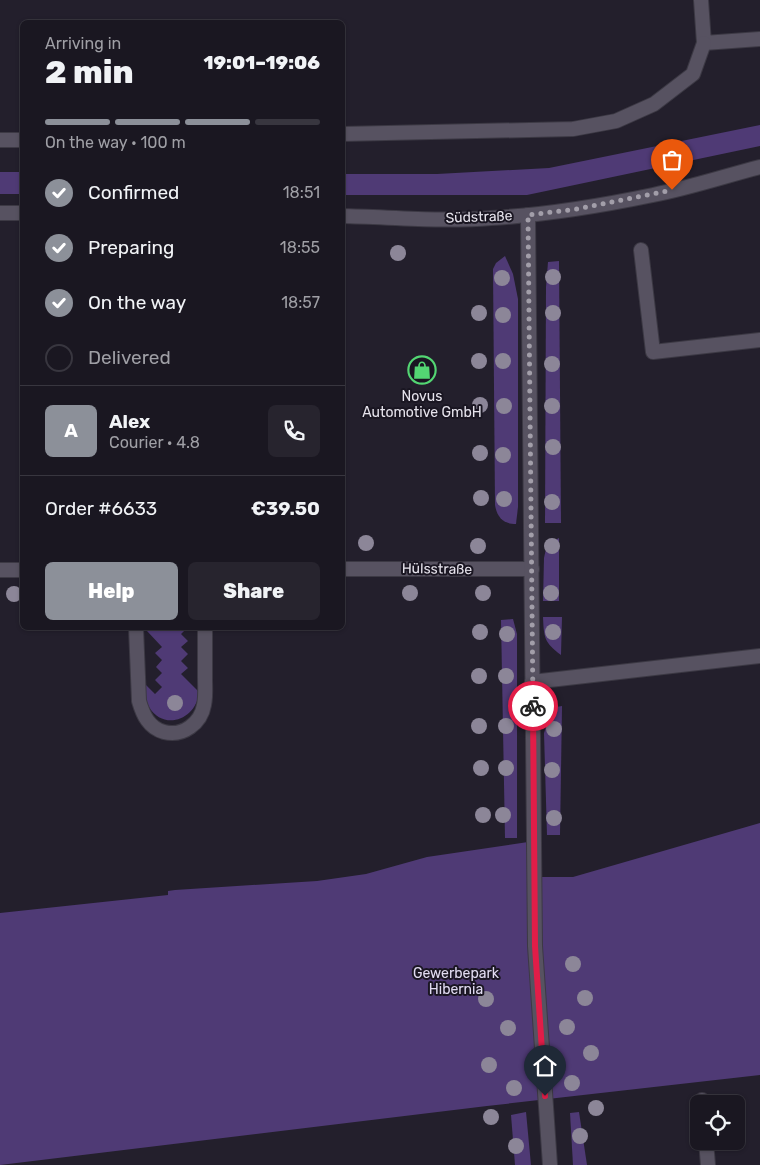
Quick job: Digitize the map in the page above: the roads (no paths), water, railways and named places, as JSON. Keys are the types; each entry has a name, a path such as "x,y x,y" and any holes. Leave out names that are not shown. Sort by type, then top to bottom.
{"street":[{"path":"345,134 573,129 616,121 654,104 693,74 704,43 701,0"},
{"path":"704,43 760,39"},
{"path":"0,140 20,140"},
{"name":"Südstraße","path":"345,216 462,219 528,215 577,209 655,195 760,167"},
{"path":"0,213 20,213"},
{"path":"528,215 535,946 550,1165"},
{"path":"641,250 652,352 760,340"},
{"name":"Hülsstraße","path":"345,569 532,569"},
{"path":"0,570 20,570"},
{"path":"136,630 138,695 142,713 155,729 170,733 186,730 192,726 201,715 203,709 205,696 204,630"},
{"path":"532,682 760,656"},
{"path":"707,1150 708,1165"}],"place":[{"name":"Novus Automotive GmbH","path":"422,370"}],"park label":[{"name":"Gewerbepark Hibernia","path":"456,982"}]}
